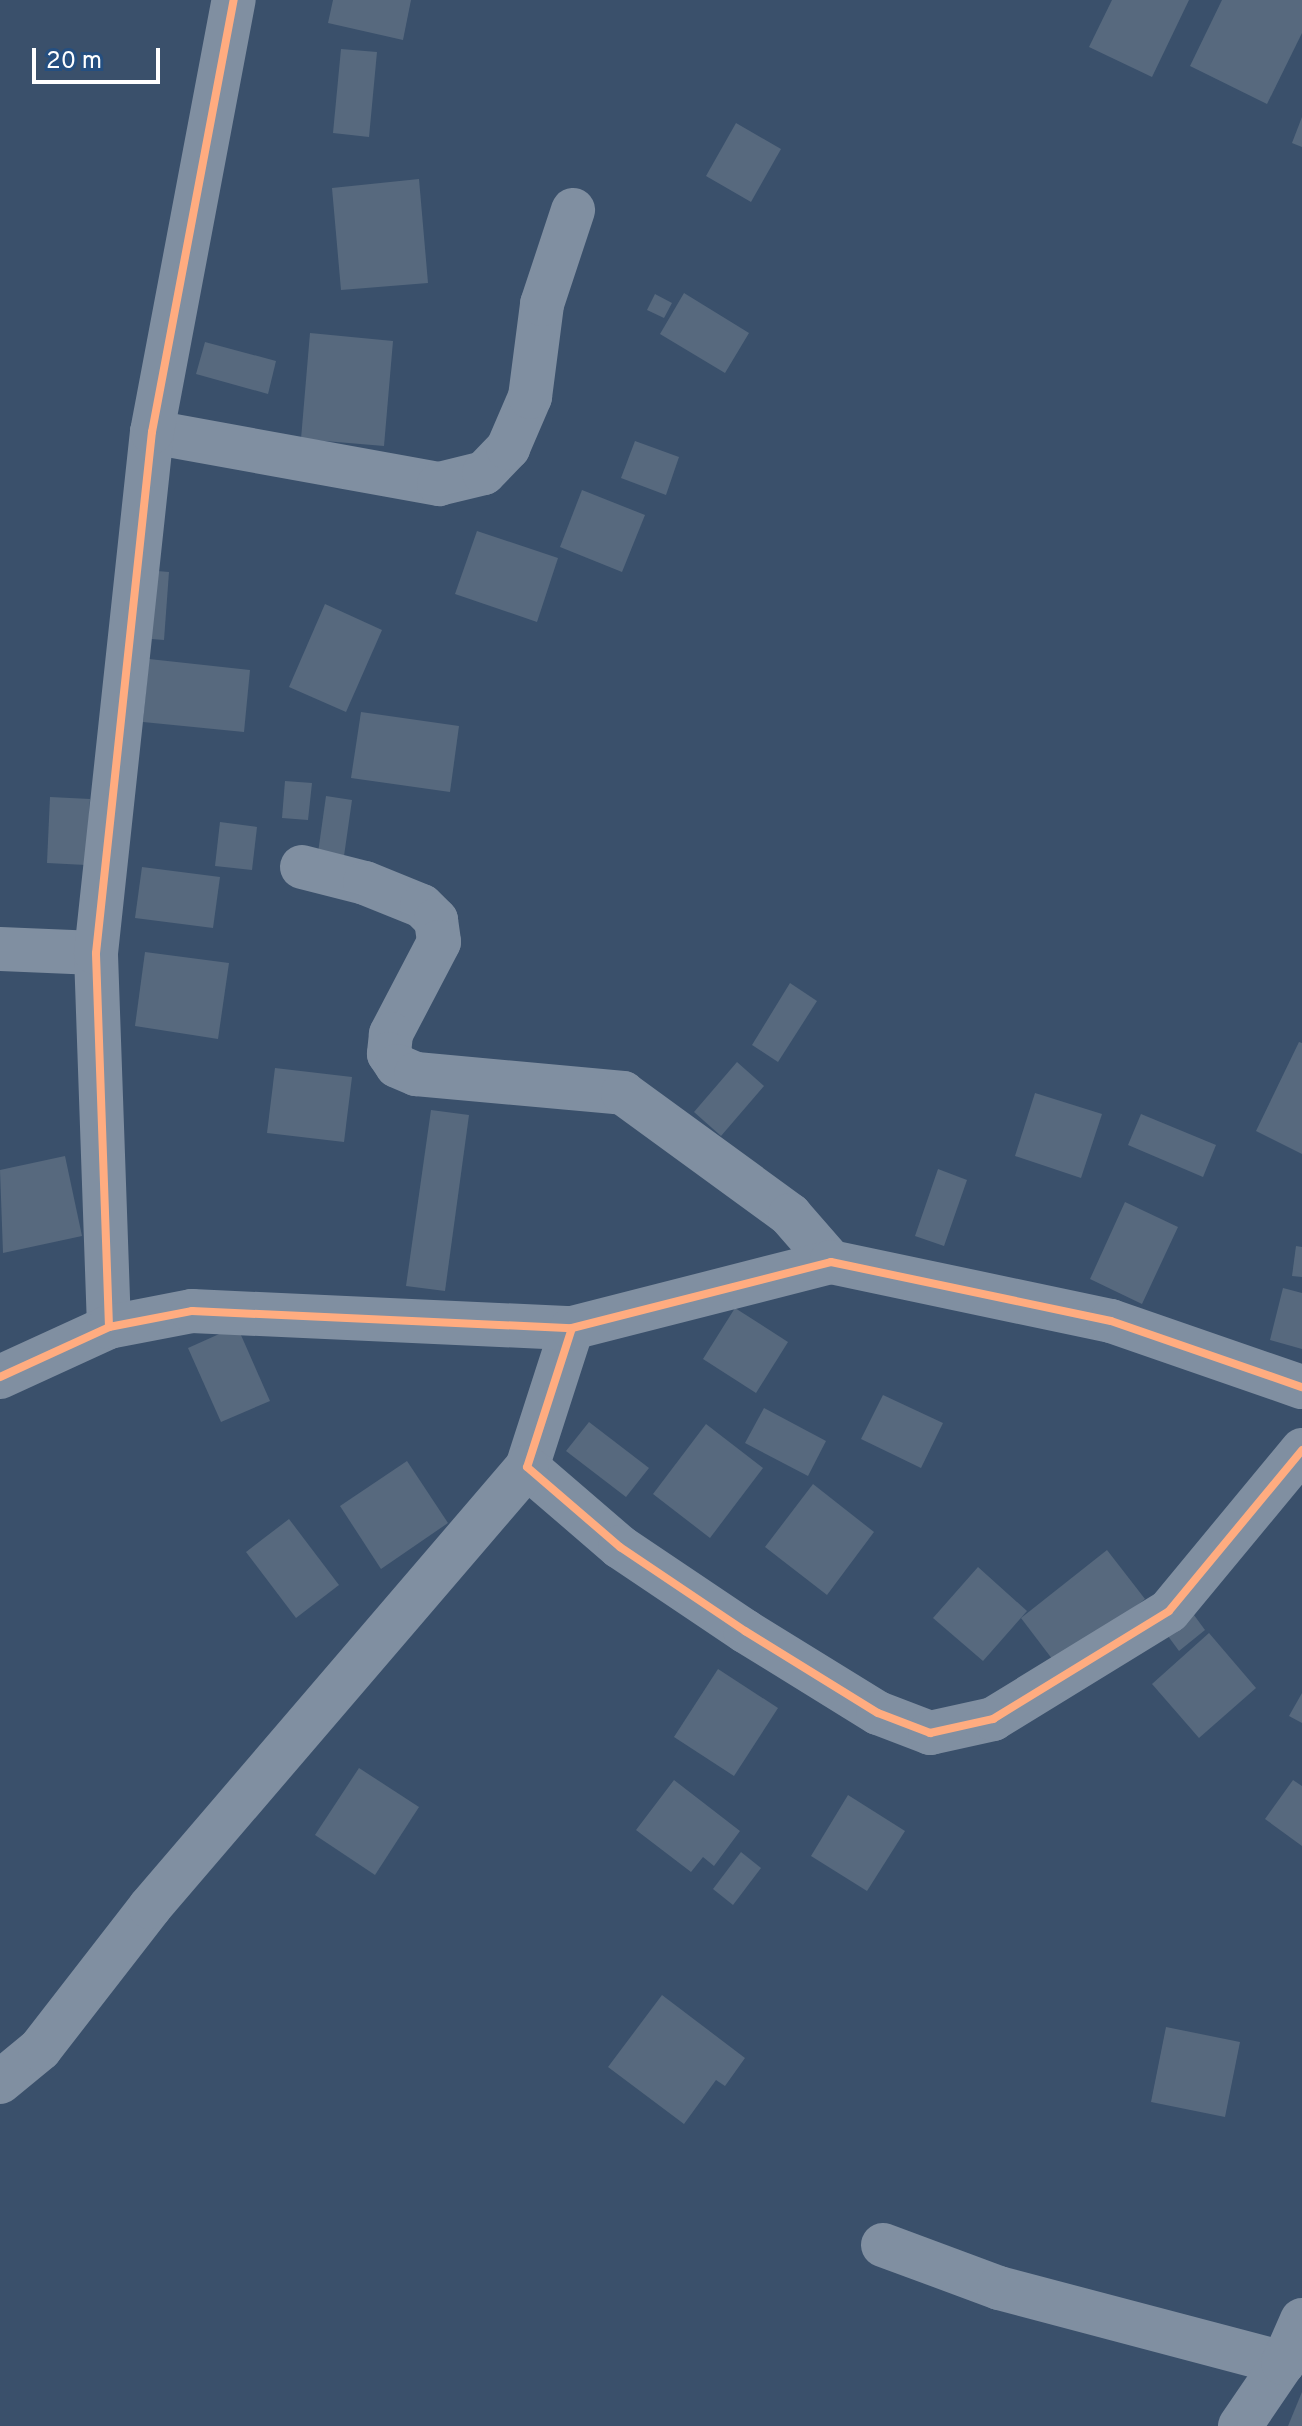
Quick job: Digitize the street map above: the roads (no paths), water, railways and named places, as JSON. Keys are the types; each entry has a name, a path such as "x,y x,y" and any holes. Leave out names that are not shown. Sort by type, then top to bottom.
{"street":[{"path":"109,1327 96,953 152,432 234,0"},
{"path":"152,432 439,484 484,473 508,448 530,397 542,304 573,210"},
{"path":"302,867 380,888 422,906 436,920 439,942 391,1034 389,1054 397,1066 416,1074 623,1093 790,1215 831,1262"},
{"path":"0,949 96,953"},
{"path":"0,1377 109,1327 192,1311 572,1328 831,1262 1111,1321 1302,1387"},
{"path":"0,2082 40,2049 150,1907 527,1467 572,1328"},
{"path":"527,1467 620,1547 745,1631 878,1713 930,1733 993,1719 1169,1611 1302,1450"},
{"path":"883,2245 999,2288 1283,2363"},
{"path":"1240,2426 1283,2363 1302,2320"}]}
